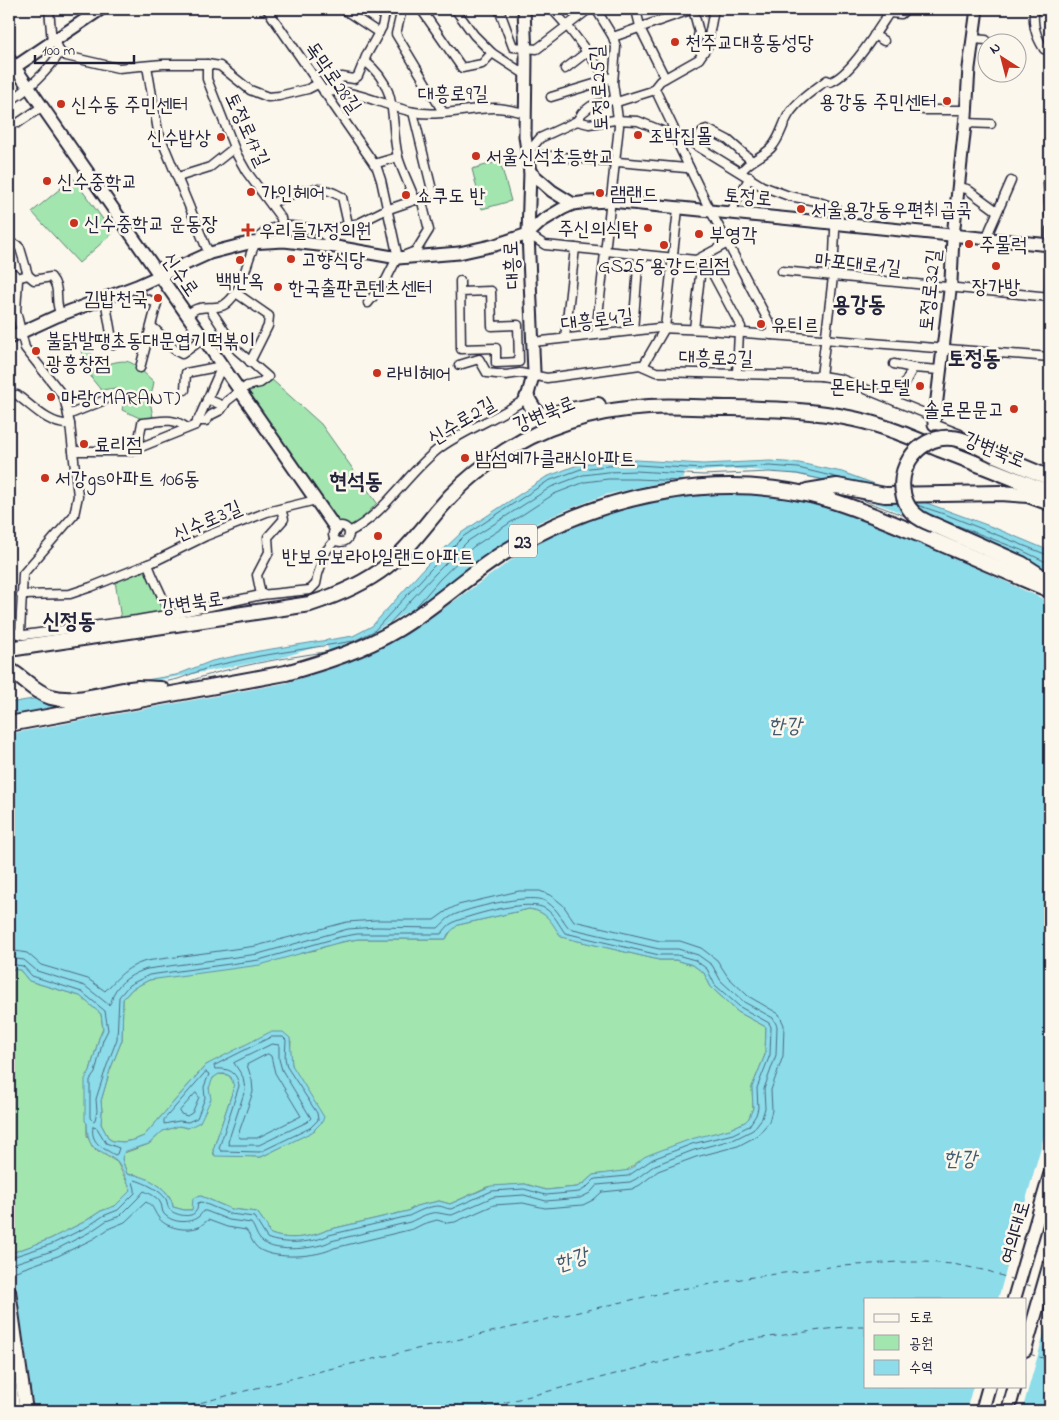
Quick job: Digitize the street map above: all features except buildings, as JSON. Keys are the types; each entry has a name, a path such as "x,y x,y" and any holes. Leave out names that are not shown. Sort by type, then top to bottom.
{"highway":[{"path":"527,398 536,412 544,415 598,405 615,405 628,408"},
{"name":"강변북로","path":"10,649 310,604 336,596 362,583 387,566 408,546 441,506 468,478 495,458 522,441 547,429 597,413 628,408 651,406 744,408 826,413 854,419 903,434 1050,493"},
{"path":"1050,478 962,440 952,438 932,441 917,450 906,464 902,482 905,500 916,516 1022,564 1050,582"},
{"name":"23","path":"9,724 286,673 327,661 363,647 406,624 516,545 556,525 596,509 636,497 682,489 737,485 798,493 854,508 1050,590"},
{"path":"798,493 837,486 885,495 982,493 1028,495 1050,503"},
{"path":"9,670 35,690 50,697 64,699 88,698 137,688 187,690"}],"main road":[{"path":"11,66 101,9"},
{"name":"대흥로","path":"524,9 526,49 525,113 530,172 528,234 534,375 527,398"},
{"name":"토정로32길","path":"934,424 950,288 953,236 977,9"},
{"name":"신수로","path":"11,66 29,87 316,500 336,534"},
{"path":"530,172 552,191 573,204"},
{"name":"토정로","path":"9,338 61,315 137,286 210,253 248,243 284,241 336,247 398,258 458,253 495,245 528,234 542,221 562,208 588,202 611,201 1050,245"},
{"name":"여의대로","path":"1014,1298 1050,1175"},
{"path":"1026,1347 1050,1263"},
{"path":"9,1292 26,1411"},
{"path":"9,1378 14,1411"},
{"path":"982,1411 988,1388"},
{"path":"1008,1411 1014,1388"}],"street":[{"path":"49,9 53,41 60,52 66,56 118,68 163,64 206,64 220,66 250,90 268,97 308,89 318,84"},
{"name":"독막로28길","path":"267,9 374,164 381,180 398,258"},
{"path":"343,9 379,33"},
{"path":"324,92 342,77 356,78 379,33 386,9"},
{"path":"402,9 396,34 443,112"},
{"path":"421,9 462,68 482,64 492,54"},
{"path":"455,9 492,54 526,75"},
{"path":"499,9 514,47 526,49 537,49 589,9"},
{"path":"552,9 606,77 611,78"},
{"name":"토정로25길","path":"596,9 613,37 616,46 611,78 618,120 611,201"},
{"path":"642,9 636,10 640,28 664,78"},
{"path":"613,37 693,9 699,32 696,45 702,54"},
{"path":"527,154 540,138 577,120 582,112 591,106 640,96 655,89 655,86 664,78 699,59 706,47 714,9"},
{"path":"741,172 752,160 760,158 772,146 781,133 788,114 800,101 827,80 833,82 848,70 889,11 901,14 906,9"},
{"path":"1034,9 1033,25 1040,42 1044,49 1050,46"},
{"path":"874,35 884,41"},
{"path":"9,102 29,87 56,60 60,52"},
{"path":"565,69 587,52"},
{"path":"364,61 382,80 391,96 398,157 418,199 429,230 416,251 398,258 386,280 368,302"},
{"name":"토정로17길","path":"206,64 207,79 234,148 246,171 281,218 284,241"},
{"path":"147,66 158,131 210,253"},
{"path":"551,97 611,78"},
{"name":"토정로","path":"655,89 689,167 771,326 772,335"},
{"name":"대흥로9길","path":"324,92 332,91 353,94 414,112 496,108 525,113"},
{"path":"919,103 923,110 966,110"},
{"path":"18,123 42,106"},
{"path":"321,232 359,222 433,194 414,112"},
{"path":"577,120 590,124 618,120 638,121 676,136 681,136 762,186 789,196 816,201 836,208 833,277 821,376"},
{"path":"965,123 991,124"},
{"path":"694,144 704,130 707,129 728,140 752,160"},
{"path":"178,177 210,167 234,148"},
{"path":"527,154 689,167"},
{"path":"374,164 398,157"},
{"path":"733,213 734,205 750,178"},
{"path":"987,239 1011,181"},
{"path":"1048,182 1050,216"},
{"path":"959,186 967,189 997,211"},
{"path":"271,204 298,192 318,188 330,191 342,197 348,224"},
{"path":"596,334 611,201"},
{"path":"665,328 678,208"},
{"path":"187,315 198,308 211,308 227,304 236,293 255,242 265,231 283,226 307,228 321,232 334,242 336,247"},
{"path":"1050,230 1050,241"},
{"path":"528,234 545,245 696,260 728,243"},
{"path":"17,245 20,248 28,275 34,280 51,276 57,284 58,308 61,315"},
{"path":"565,338 575,248"},
{"path":"632,331 639,254"},
{"path":"694,329 702,258"},
{"path":"702,258 709,267 741,328 739,332 737,374"},
{"name":"마포대로1길","path":"782,271 1050,297"},
{"path":"9,272 18,280 16,311 25,348 64,397 70,424 78,496 74,515 24,574 21,595 20,633"},
{"path":"17,278 28,275"},
{"path":"1050,276 1050,297"},
{"path":"460,281 460,292 461,349 496,348 496,363 519,362 518,325 492,326 491,291 460,292"},
{"path":"137,286 144,298 157,303 140,368"},
{"path":"236,293 269,316 268,326 250,362"},
{"path":"105,299 113,345"},
{"path":"197,421 206,420 221,410 227,401 247,386 260,384 268,377 237,350 211,308"},
{"path":"152,327 175,351 182,354 203,339"},
{"name":"대흥로4길","path":"533,342 665,328 942,348"},
{"name":"대흥로4길","path":"643,366 665,328"},
{"name":"토정로32길","path":"942,348 1050,357"},
{"path":"459,365 479,359 487,373 534,375"},
{"path":"894,364 913,368 940,370"},
{"path":"184,390 186,372 222,366"},
{"path":"73,451 131,451 196,425 222,366"},
{"name":"대흥로2길","path":"534,375 547,378 643,366 656,372 821,376 841,379 929,415 934,424 1050,471"},
{"path":"895,401 913,368"},
{"path":"17,395 47,419 65,425 70,424"},
{"path":"207,398 224,406"},
{"name":"신수로2길","path":"349,532 362,526 440,448 480,424 508,411 527,398"},
{"path":"68,415 105,400"},
{"path":"137,449 142,424 167,420 180,422 187,428"},
{"name":"신수로3길","path":"21,595 70,594 148,564 206,536 267,512 316,500"},
{"path":"261,595 257,575 270,552 268,537 284,519 281,509"},
{"path":"9,632 24,635 81,628 169,615 261,595 310,590 316,584 326,551 340,527 344,527 349,532 348,538 340,542 336,534"},
{"path":"148,564 155,584 164,598 169,615"}],"green space":[{"path":"500,161 511,201 482,209 472,169"},
{"name":"신수중학교 운동장","path":"73,178 113,233 79,263 32,212"},
{"path":"88,347 99,367 124,361 130,362 154,382 150,401 153,417 142,419 122,410 124,401 116,388 101,390 92,379 81,351"},
{"path":"270,378 321,424 377,503 358,523 341,531 245,392 257,388"},
{"path":"146,568 165,613 121,619 115,581"},
{"path":"529,909 545,915 562,937 659,960 676,960 693,965 704,973 711,987 738,1012 766,1027 765,1055 752,1087 753,1108 749,1118 730,1129 638,1162 626,1171 593,1175 577,1187 546,1190 525,1184 487,1187 450,1204 439,1201 416,1206 408,1211 313,1235 290,1238 269,1233 267,1226 257,1212 231,1209 201,1196 192,1210 173,1207 169,1196 155,1183 136,1175 127,1174 122,1159 124,1153 149,1144 163,1131 179,1126 188,1128 210,1095 209,1088 212,1080 219,1074 228,1075 233,1081 234,1087 213,1150 214,1155 261,1157 315,1130 292,1065 290,1055 291,1041 206,1065 144,1136 123,1142 109,1139 101,1124 101,1101 110,1070 122,1040 123,999 132,989 149,980 316,950 332,944 358,939 446,939 452,929 458,925"},
{"path":"9,969 20,970 29,981 80,996 101,1014 103,1029 90,1071 87,1075 87,1135 93,1148 117,1162 131,1190 115,1206 101,1211 50,1239 9,1254"}],"water":[{"name":"한강","path":"637,460 703,464 770,461 799,463 842,472 995,528 1050,551 1050,1411 9,1411 9,1254 50,1239 101,1211 115,1206 131,1190 123,1171 116,1161 92,1145 85,1121 85,1079 90,1071 103,1029 101,1014 80,996 29,981 20,970 9,969 9,703 176,675 212,661 259,651 353,636 372,626 426,566 461,533 546,477 580,464","holes":["529,909 545,915 561,937 659,960 676,960 693,965 704,973 711,987 738,1012 766,1027 765,1055 752,1087 753,1108 749,1118 730,1129 691,1139 644,1157 630,1170 593,1175 577,1187 546,1190 525,1184 491,1186 450,1204 439,1201 416,1206 408,1211 313,1235 290,1238 269,1233 267,1226 257,1212 231,1209 201,1196 193,1198 192,1210 173,1207 169,1196 155,1183 136,1175 127,1174 122,1159 126,1151 149,1144 163,1131 179,1126 188,1128 200,1122 211,1099 209,1088 213,1078 219,1074 226,1074 231,1077 234,1087 213,1150 215,1156 261,1157 312,1132 322,1122 324,1117 292,1065 290,1038 283,1032 270,1032 206,1065 144,1136 123,1142 109,1139 101,1124 101,1101 110,1070 122,1040 123,999 132,989 149,980 260,965 358,939 446,939 448,934 458,925"]}],"pier":[{"path":"736,469 788,473 838,483 856,496 892,509 1020,567 1023,560 1050,573 1050,602 878,523 827,506 794,499 756,495 724,494 684,497 650,502 611,513 548,538 517,556 422,624 364,656 339,666 286,683 9,734 9,715 138,692 137,684 280,658 326,644 329,651 373,632 412,609 508,541 539,522 605,495 684,479 684,472"},
{"path":"1050,1115 1050,1313 1022,1411 966,1411 972,1388 1026,1388 1026,1298 998,1298"},
{"path":"9,1251 11,1251 34,1411 9,1411"}],"ferry route":[{"path":"169,1411 325,1370 675,1290 753,1277 830,1267 925,1262 953,1264 988,1271 1014,1280"},
{"path":"1025,1284 1038,1288"},
{"path":"472,1411 747,1340 843,1327 864,1327"},
{"path":"1029,1354 1050,1360"}],"place":[{"name":"천주교대흥동성당","path":"675,42"},
{"name":"용강동 주민센터","path":"947,101"},
{"name":"신수동 주민센터","path":"61,104"},
{"name":"조박집몰","path":"638,135"},
{"name":"신수밥상","path":"221,137"},
{"name":"서울신석초등학교","path":"476,156"},
{"name":"신수중학교","path":"47,181"},
{"name":"가인헤어","path":"251,192"},
{"name":"램랜드","path":"600,193"},
{"name":"쇼쿠도 반","path":"406,195"},
{"name":"서울용강동우편취급국","path":"801,209"},
{"name":"신수중학교 운동장","path":"74,223"},
{"name":"주신의식탁","path":"648,228"},
{"name":"우리들가정의원","path":"248,230"},
{"name":"부영각","path":"699,234"},
{"name":"주물럭","path":"969,244"},
{"name":"GS25 용강드림점","path":"664,245"},
{"name":"고향식당","path":"291,259"},
{"name":"백반옥","path":"240,260"},
{"name":"장가방","path":"996,266"},
{"name":"한국출판콘텐츠센터","path":"278,287"},
{"name":"김밥천국","path":"158,298"},
{"name":"유티르","path":"761,324"},
{"name":"불닭발땡초동대문엽기떡볶이 광흥창점","path":"36,351"},
{"name":"라비헤어","path":"377,373"},
{"name":"몬타나모텔","path":"920,386"},
{"name":"마랑(MARANT)","path":"51,397"},
{"name":"솔로몬문고","path":"1014,409"},
{"name":"료리점","path":"84,444"},
{"name":"밤섬예가클래식아파트","path":"465,458"},
{"name":"서강gs아파트 106동","path":"45,478"},
{"name":"반보유보라아일랜드아파트","path":"378,536"}],"district":[{"name":"용강동","path":"859,303"},
{"name":"토정동","path":"974,357"},
{"name":"현석동","path":"356,480"},
{"name":"신정동","path":"69,620"}]}
